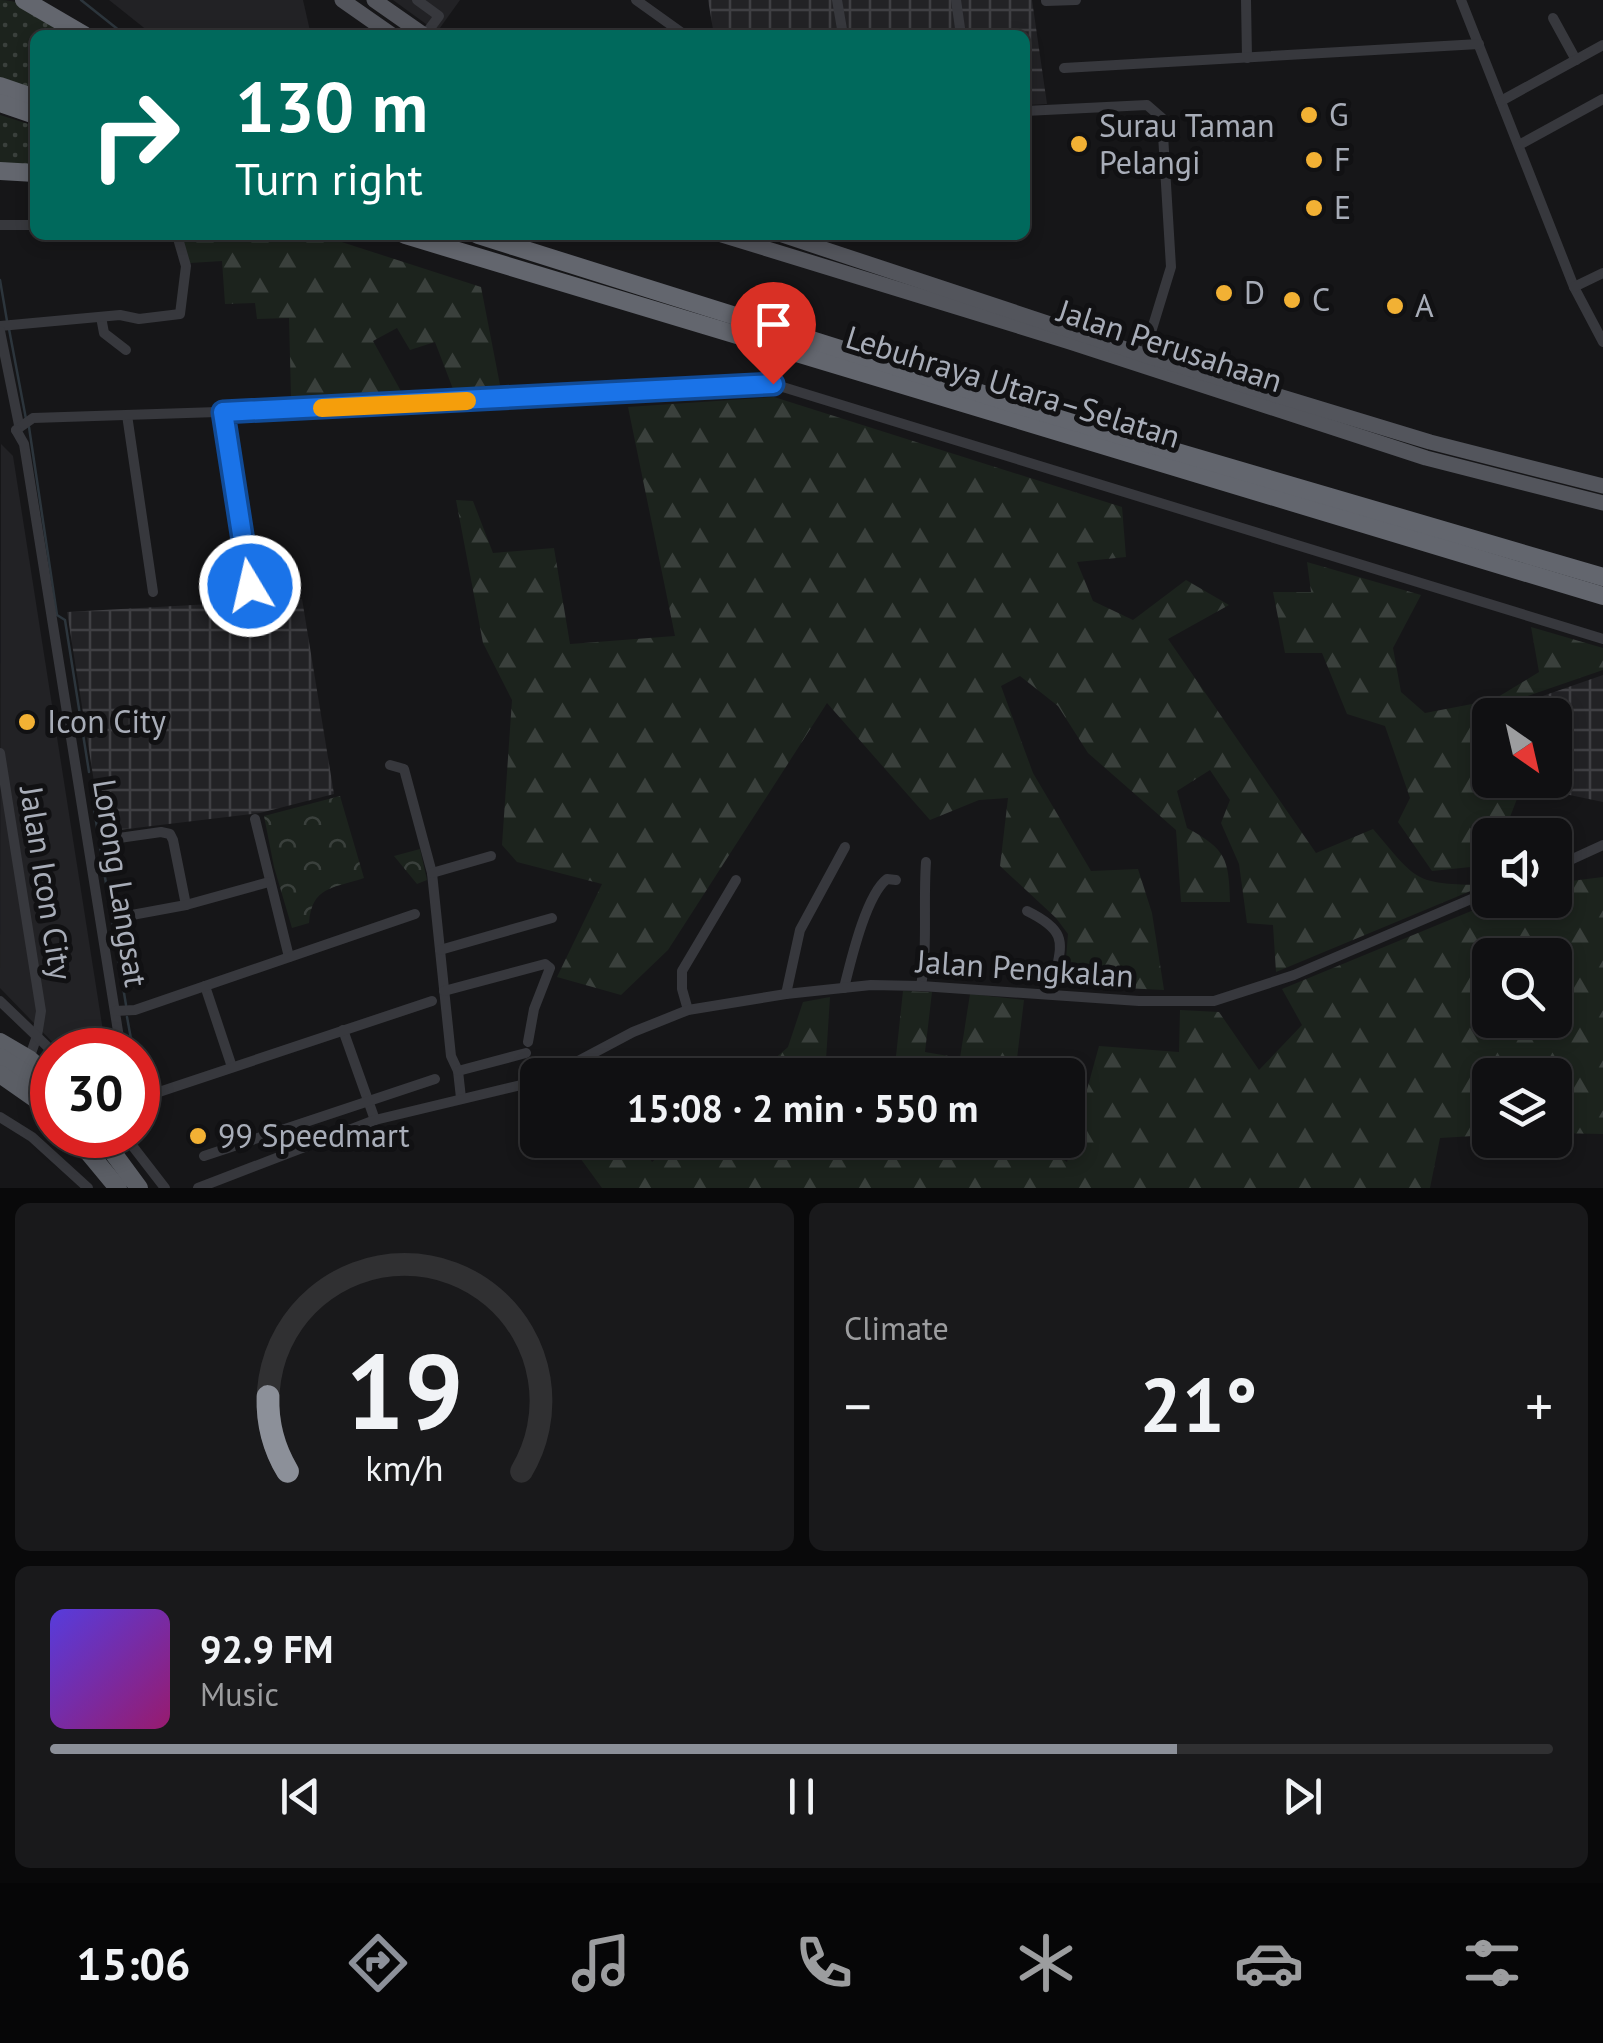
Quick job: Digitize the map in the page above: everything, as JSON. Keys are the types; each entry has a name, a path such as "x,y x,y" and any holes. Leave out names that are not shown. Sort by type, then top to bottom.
{"highway":[{"path":"24,0 75,30"},
{"path":"0,86 30,96"},
{"path":"0,103 30,113"},
{"path":"0,171 30,173"},
{"name":"Lebuhraya Utara–Selatan","path":"422,240 1603,596"},
{"name":"Lebuhraya Utara–Selatan","path":"494,240 1034,410 1603,577"},
{"path":"2,1048 28,1059"},
{"path":"2,1048 30,1072"},
{"path":"0,1074 30,1095"},
{"path":"0,1088 30,1104"},
{"path":"94,1158 118,1188"},
{"path":"117,1158 140,1188"}],"main road":[{"path":"342,0 385,30"},
{"path":"374,0 417,30"},
{"name":"Jalan Perusahaan","path":"738,240 1070,342 1426,458 1603,504"},
{"name":"Jalan Perusahaan","path":"797,240 1144,355 1430,442 1603,486"}],"street":[{"path":"417,0 439,16 428,30"},
{"path":"636,0 678,30"},
{"path":"837,0 842,30"},
{"path":"956,0 960,30"},
{"path":"1046,1 1076,0"},
{"path":"1246,0 1247,58"},
{"path":"1461,0 1574,287 1601,334"},
{"path":"1553,18 1576,60"},
{"path":"1064,68 1479,44"},
{"path":"1501,101 1603,45"},
{"path":"1518,145 1602,100"},
{"path":"1030,111 1147,105 1162,118 1171,266 1144,355"},
{"path":"0,224 30,224"},
{"path":"4,326 181,313 186,266 178,240"},
{"path":"1574,287 1603,274"},
{"path":"101,317 104,333 126,350"},
{"name":"Lorong Langsat","path":"4,326 23,424 118,1028"},
{"path":"0,426 127,415 773,384 1603,639"},
{"path":"223,412 250,586"},
{"path":"127,415 153,592"},
{"name":"Jalan Icon City","path":"0,753 41,1011 36,1028"},
{"path":"390,765 404,769 432,872 451,1056 458,1071 461,1098"},
{"path":"255,819 290,957"},
{"path":"105,840 170,834 186,904"},
{"path":"1572,860 1603,846"},
{"path":"786,994 800,930 845,847"},
{"path":"432,872 491,856"},
{"path":"922,986 926,960 926,862"},
{"path":"844,988 853,951 878,886 888,879 896,880"},
{"path":"688,1010 682,971 736,880"},
{"path":"121,917 269,882"},
{"name":"Jalan Pengkalan","path":"584,1058 632,1032 688,1010 844,988 922,986 1139,1001 1214,1000 1294,975 1472,899"},
{"path":"1027,911 1050,922 1061,939 1052,993"},
{"path":"115,1010 135,1010 415,914"},
{"path":"440,950 552,918"},
{"path":"444,991 545,964 550,968 534,1009 527,1048 458,1071"},
{"path":"205,986 232,1068"},
{"path":"160,1092 432,1000"},
{"path":"0,1001 35,1028"},
{"path":"344,1030 375,1120"},
{"path":"2,1048 30,1033"},
{"path":"28,1059 30,1052"},
{"path":"204,1156 435,1078"},
{"path":"198,1188 375,1120 520,1085"},
{"path":"0,1118 30,1139"},
{"path":"266,1134 276,1156"},
{"path":"57,1158 88,1188"},
{"path":"142,1158 165,1188"}],"shaded area":[{"path":"109,0 303,0 310,30 147,30"},
{"path":"393,0 460,0 438,30"},
{"path":"708,0 1032,0 1047,104 1030,105 1030,30 713,30"},
{"name":"Icon City","path":"1,444 13,456 103,1028 39,1028 0,988"},
{"path":"302,599 334,794 260,813 102,832 67,612"},
{"path":"1603,675 1603,802 1572,795 1572,698 1537,698"}],"green space":[{"path":"0,0 30,7 68,30 30,30 30,89 0,80"},
{"path":"0,115 30,124 30,166 0,163"},
{"path":"182,240 335,240 481,287 500,385 453,389 435,342 410,350 397,328 373,341 402,393 291,397 289,318 257,319 255,303 225,304 222,261 190,263"},
{"path":"774,397 1122,507 1126,557 1077,562 1093,601 1133,620 1186,580 1229,605 1168,639 1316,853 1373,829 1409,870 1430,881 1472,884 1472,890 1276,972 1273,925 1247,923 1239,864 1221,823 1230,800 1210,770 1177,791 1187,828 1210,842 1223,857 1230,902 1181,902 1176,830 1088,753 1058,706 1020,676 1001,686 1033,773 1091,871 1138,869 1152,913 1164,990 1064,985 1068,934 1000,866 1008,798 979,800 930,820 827,703 668,950 621,995 557,977 602,884 517,862 502,845 512,700 483,643 456,500 473,501 493,553 554,548 570,644 675,636 628,407"},
{"path":"1307,562 1421,595 1393,648 1401,692 1425,713 1472,704 1472,798 1517,798 1510,818 1472,818 1472,867 1432,871 1398,822 1410,798 1385,726 1347,714 1322,653 1285,653 1273,592 1311,592"},
{"path":"1531,627 1603,648 1603,670 1522,698 1496,698 1539,672"},
{"path":"340,796 364,878 319,895 309,923 292,928 264,816"},
{"path":"420,849 427,880 417,884 394,856"},
{"path":"1603,877 1603,1134 1572,1133 1572,1058 1472,1058 1472,1136 1440,1138 1430,1188 602,1188 580,1158 650,1158 652,1162 657,1158 1061,1158 1067,1162 1068,1158 1085,1158 1085,1097 1099,1046 1179,1052 1180,1010 1219,1012 1259,1070 1302,1025 1282,989 1472,911 1472,918 1572,918 1572,881"},
{"path":"903,991 932,992 925,1052 960,1058 896,1058"},
{"path":"970,994 1024,1000 1017,1058 960,1058"},
{"path":"830,997 826,1058 775,1058 788,1047 803,1002"}],"waterway":[{"path":"81,0 119,30"},
{"path":"0,280 7,321"},
{"path":"9,329 26,419"},
{"path":"29,427 57,615 65,620 89,772"},
{"path":"91,789 98,834"},
{"path":"100,847 126,1005"},
{"path":"127,1017 129,1028"}],"slow traffic":[{"path":"322,408 467,401"}],"place":[{"name":"G","path":"1309,115"},
{"name":"Surau Taman Pelangi","path":"1079,144"},
{"name":"F","path":"1314,160"},
{"name":"E","path":"1314,208"},
{"name":"D","path":"1224,293"},
{"name":"C","path":"1292,300"},
{"name":"A","path":"1395,306"},
{"name":"Icon City","path":"27,722"},
{"name":"99 Speedmart","path":"198,1136"}],"route":[{"path":"250,586 223,412 773,384"}]}
